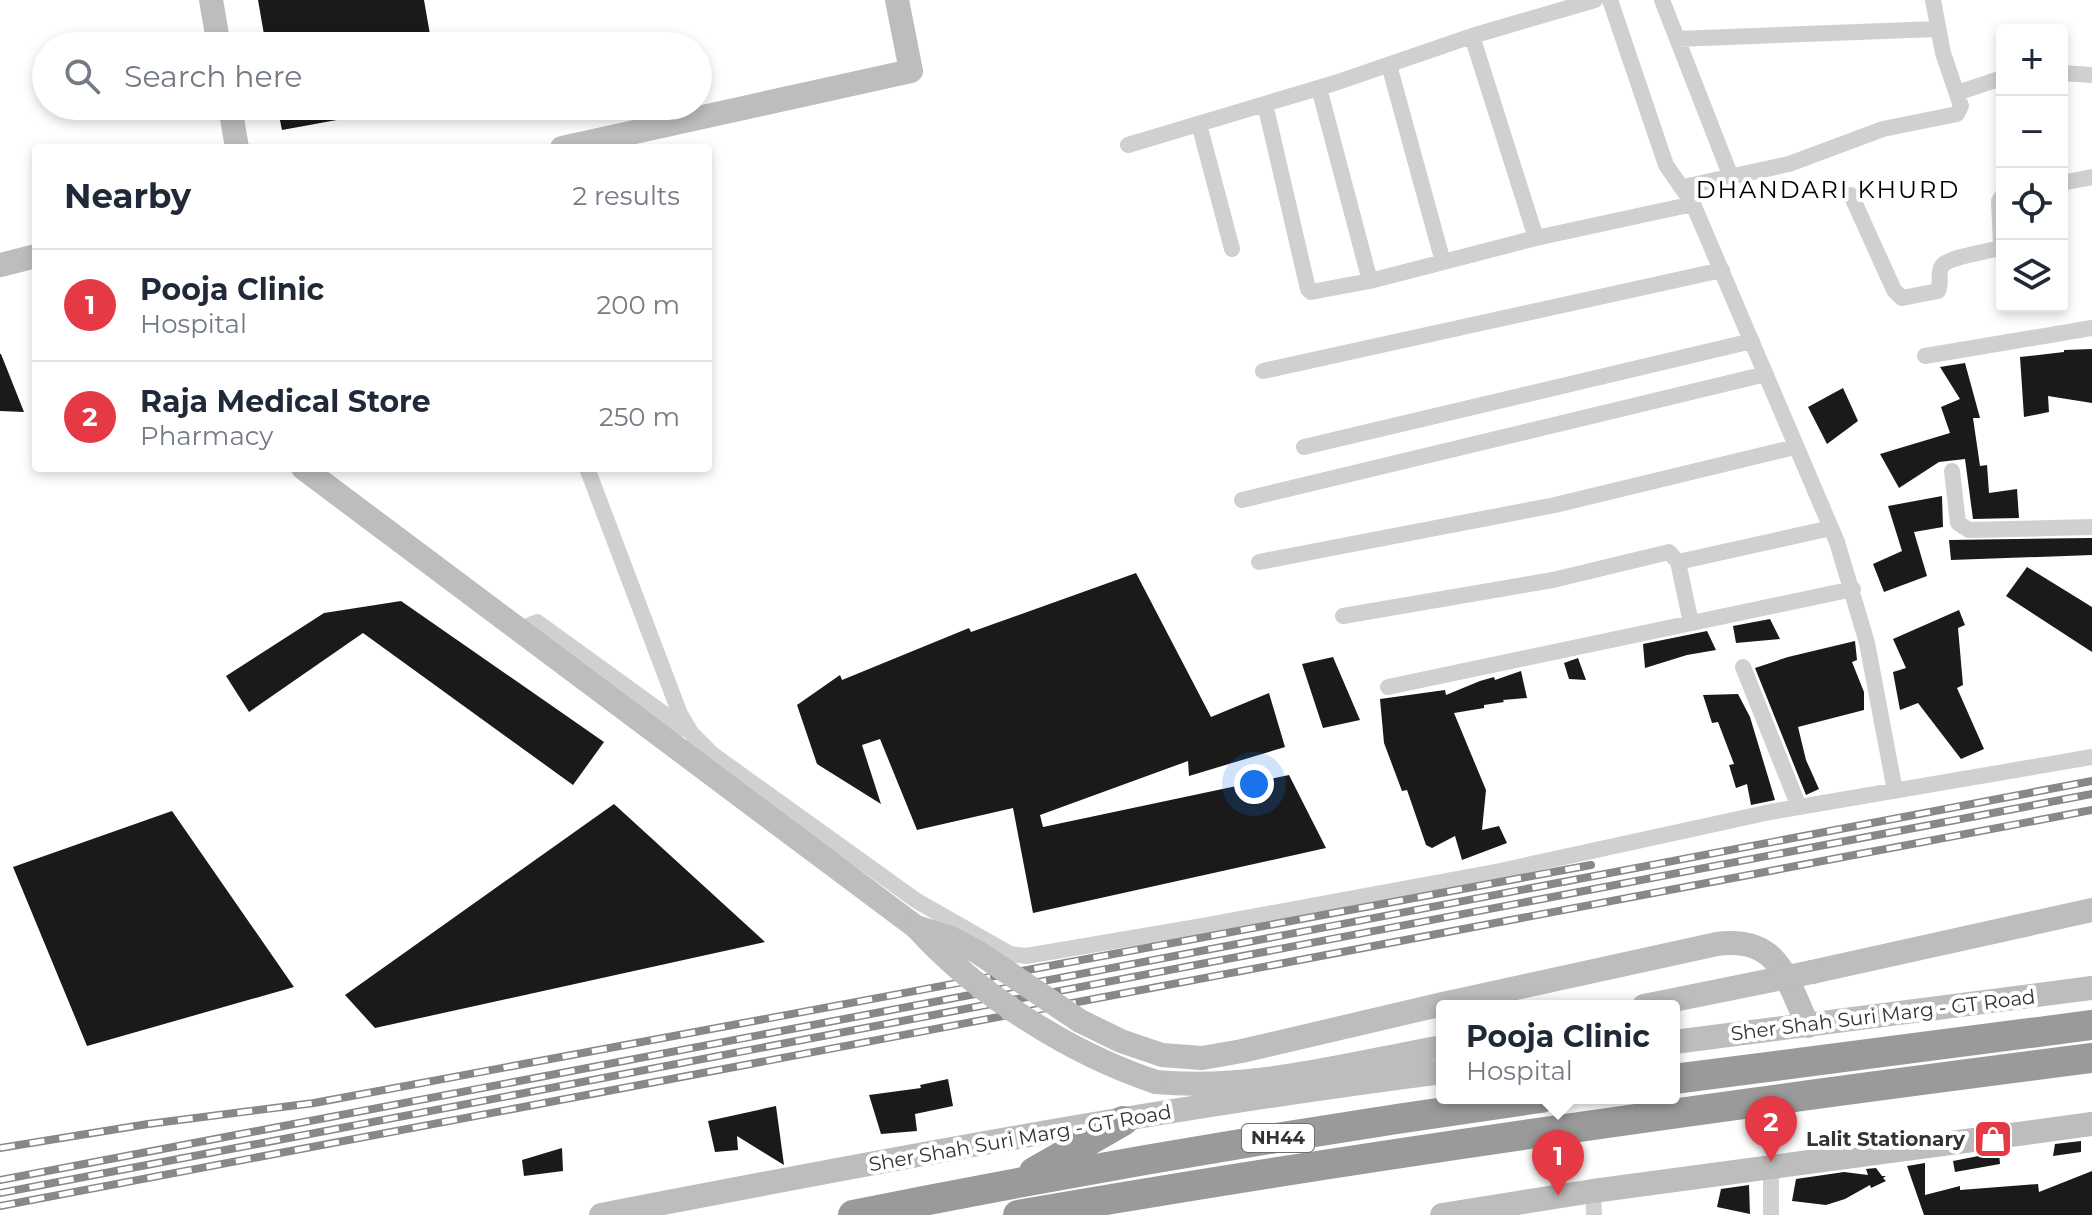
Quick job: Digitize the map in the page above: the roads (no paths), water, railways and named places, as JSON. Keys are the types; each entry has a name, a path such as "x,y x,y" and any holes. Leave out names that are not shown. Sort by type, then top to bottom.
{"highway":[{"name":"Sher Shah Suri Marg - GT Road","path":"1680,1078 2092,1025"},
{"name":"NH44","path":"1018,1215 1477,1140 2092,1058"},
{"name":"NH44","path":"853,1215 1248,1142 1501,1104"},
{"path":"1015,1183 1123,1121"}],"street":[{"path":"211,0 217,32"},
{"path":"712,115 911,71 897,0"},
{"path":"1128,145 1595,0"},
{"path":"1610,0 1666,165 1693,204 1831,528 1853,589 1867,643 1895,791"},
{"path":"1662,0 1731,177"},
{"path":"1683,187 1789,164 1883,129 1957,114 1961,106 1937,29 1933,0"},
{"path":"1677,39 1937,29"},
{"path":"1472,36 1536,238"},
{"path":"1389,65 1443,262"},
{"path":"2068,73 2092,75"},
{"path":"1957,93 1996,80"},
{"path":"1319,88 1370,281"},
{"path":"1265,104 1308,289 1314,292 1693,204"},
{"path":"232,120 236,144"},
{"path":"580,144 689,120"},
{"path":"1199,124 1232,249"},
{"path":"2068,182 2092,177"},
{"path":"1851,195 1894,290 1902,298 1938,291 1941,270 1947,261 1999,248 2001,240"},
{"path":"0,265 32,259"},
{"path":"1263,371 1722,270"},
{"path":"1925,356 2092,328"},
{"path":"1304,447 1752,341"},
{"path":"1242,500 1766,374"},
{"path":"1259,562 1555,505 1795,447"},
{"path":"1952,471 1961,527 1969,530 2092,527"},
{"path":"308,472 916,927 960,971 1037,1024 1117,1069 1156,1082 1197,1086 1252,1081 1436,1048"},
{"path":"589,472 680,714 692,734"},
{"path":"1678,562 1831,528"},
{"path":"1343,616 1553,580 1669,552 1678,562 1691,623"},
{"path":"1388,687 1853,589"},
{"path":"519,630 537,622 692,734 723,762 917,901 997,948 1026,956 1500,871 1799,807 2092,757"},
{"path":"1743,667 1799,807"},
{"path":"1672,1000 2092,910"},
{"path":"916,927 951,938 979,953 1080,1021 1121,1041 1162,1055 1202,1058 1242,1051 1436,1006"},
{"path":"1461,1000 1738,941 1754,944 1776,962 1808,1026"},
{"name":"Sher Shah Suri Marg - GT Road","path":"1680,1041 2092,988"},
{"name":"Sher Shah Suri Marg - GT Road","path":"601,1215 852,1166 1328,1087 1436,1073"},
{"path":"1442,1215 1594,1203 1771,1168 2092,1124"},
{"path":"1771,1168 1771,1215"}],"railway":[{"path":"0,1180 2092,781"},
{"path":"0,1193 2092,794"},
{"path":"0,1206 2092,810"},
{"path":"0,1148 148,1124 314,1103 1591,865"}],"place":[{"name":"Lalit Stationary","path":"1993,1139"},
{"name":"Raja Medical Store","path":"1771,1162"},
{"name":"Pooja Clinic","path":"1558,1196"}],"district":[{"name":"DHANDARI KHURD","path":"1828,189"}]}
